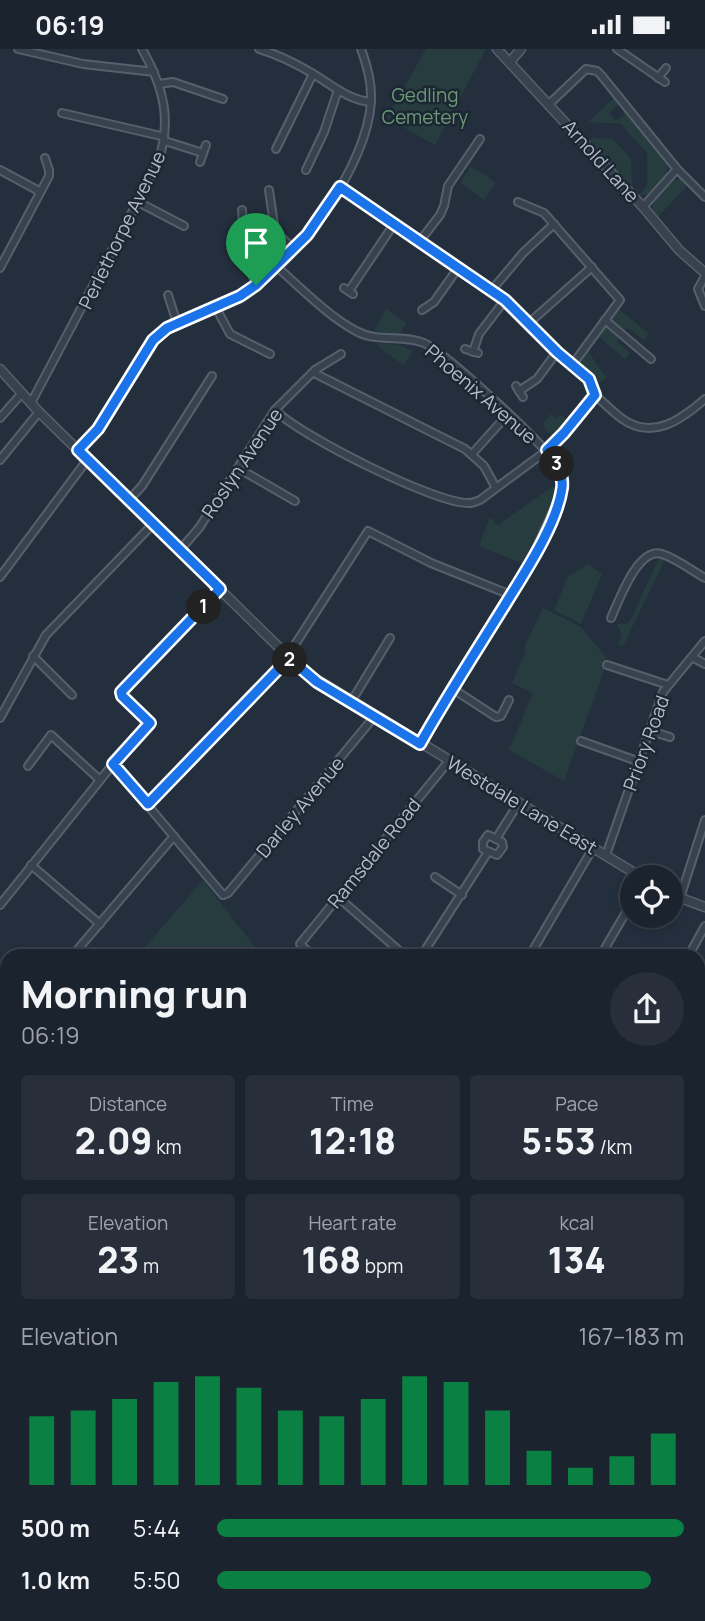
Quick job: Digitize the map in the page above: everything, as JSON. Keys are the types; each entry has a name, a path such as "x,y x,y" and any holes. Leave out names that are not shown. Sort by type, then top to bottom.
{"street":[{"path":"18,49 83,64 154,72"},
{"name":"Perlethorpe Avenue","path":"31,403 154,173 165,141 166,112 159,84 142,49"},
{"path":"258,49 275,54 354,99 371,102"},
{"name":"Arnold Lane","path":"497,49 643,207 679,250 705,274"},
{"path":"510,62 521,49"},
{"path":"617,49 662,80 666,68"},
{"path":"78,450 98,429 153,340 177,323 240,296 256,285 277,267 318,221 340,187 362,142 371,102 364,50"},
{"path":"548,104 583,71 597,71 677,169 704,195"},
{"path":"276,149 313,74"},
{"path":"159,84 173,82 223,99"},
{"path":"306,170 324,132 338,90"},
{"path":"62,113 205,149 200,162"},
{"path":"420,241 440,215 448,186 480,139"},
{"path":"0,268 49,174 45,158"},
{"path":"643,207 677,169"},
{"path":"0,170 40,194"},
{"path":"340,187 505,300 593,384 595,395 622,419 650,429 676,421 705,399"},
{"path":"269,190 275,232 294,249"},
{"path":"138,202 184,226"},
{"path":"518,202 544,213 620,300 573,364"},
{"path":"242,210 245,255 256,285"},
{"path":"348,291 394,224"},
{"path":"491,291 523,253 554,224"},
{"name":"Phoenix Avenue","path":"277,267 309,296 356,331 371,337 412,340 427,344 547,450 559,468 562,488 549,524 527,569 420,744"},
{"path":"529,323 592,267"},
{"path":"422,311 434,302 458,268"},
{"path":"705,274 698,289 705,306"},
{"path":"168,295 177,323"},
{"path":"465,349 475,352 479,334 505,300"},
{"path":"215,306 230,334 270,354"},
{"path":"605,320 651,359"},
{"path":"520,391 537,379 557,352"},
{"name":"Roslyn Avenue","path":"180,550 199,528 275,410 315,370 341,354"},
{"name":"Westdale Lane East","path":"0,369 39,412 288,658 317,682 622,865"},
{"path":"315,370 316,374 472,454 484,466 496,488"},
{"path":"129,500 142,486 212,376"},
{"path":"0,418 22,393"},
{"path":"275,410 364,466 447,498 470,503 480,500 547,450 595,395"},
{"path":"0,460 39,412"},
{"path":"472,454 508,414"},
{"path":"0,577 88,460"},
{"path":"238,468 295,501"},
{"path":"0,717 46,635 153,524"},
{"path":"148,804 288,658 364,533 371,532 461,576 511,595"},
{"path":"611,618 638,563 648,555 662,554 705,578"},
{"path":"0,905 113,764 150,723 122,696 122,690 220,589"},
{"path":"350,702 390,638"},
{"name":"Priory Road","path":"606,855 663,692 705,641"},
{"path":"33,656 72,695"},
{"path":"692,657 705,664"},
{"path":"607,665 668,685"},
{"path":"453,689 496,717 501,716 509,700"},
{"name":"Darley Avenue","path":"174,836 223,895 228,893 374,717"},
{"path":"650,730 670,737"},
{"path":"28,766 51,735 100,780"},
{"path":"581,741 640,762"},
{"name":"Ramsdale Road","path":"305,949 300,944 448,762"},
{"path":"78,949 174,836 113,764"},
{"path":"496,839 518,804"},
{"path":"683,889 705,820"},
{"path":"491,835 504,845 499,853 494,855 488,852 482,845 486,837 491,835"},
{"path":"534,949 593,848"},
{"path":"426,949 488,852"},
{"path":"32,865 100,924"},
{"path":"435,877 462,895"},
{"path":"338,897 397,949"},
{"path":"683,899 705,907"},
{"path":"605,949 620,923"},
{"path":"692,949 705,926"}],"green space":[{"name":"Gedling Cemetery","path":"426,49 486,49 435,145 387,118"},
{"path":"615,97 619,103 609,113 615,121 624,115 622,107 668,163 666,174 649,194 639,195 647,186 647,153 621,124 588,122"},
{"path":"613,139 631,159 632,184 628,185 589,140"},
{"path":"471,166 496,183 484,200 460,183"},
{"path":"680,179 687,186 658,217 652,210 653,203 674,180"},
{"path":"617,308 650,334 643,340 628,328 623,331 610,319"},
{"path":"386,309 407,323 399,335 374,331"},
{"path":"607,327 619,336 617,342 630,353 625,359 598,336 603,328"},
{"path":"380,343 399,345 413,351 403,365 378,346"},
{"path":"587,350 607,378 597,384 579,363"},
{"path":"551,414 556,419 560,414 568,421 554,437 546,431 543,423"},
{"path":"553,486 557,491 549,515 524,564 479,546 489,519 498,525"},
{"path":"666,558 623,646 618,644 622,636 617,624 630,621 658,560"},
{"path":"588,564 602,574 581,624 554,610 568,577"},
{"path":"543,608 581,627 608,660 564,781 509,750 533,693 512,683 525,653 525,645"},
{"path":"203,880 256,949 143,949"}],"route":[{"path":"340,187 505,300 557,352 589,379 595,395 547,450 558,465 562,480 553,516 527,569 420,744 317,682 289,658 148,804 113,764 150,723 121,692 220,589 78,450 98,429 153,340 167,328 240,296 256,285 307,235 340,187"}]}
